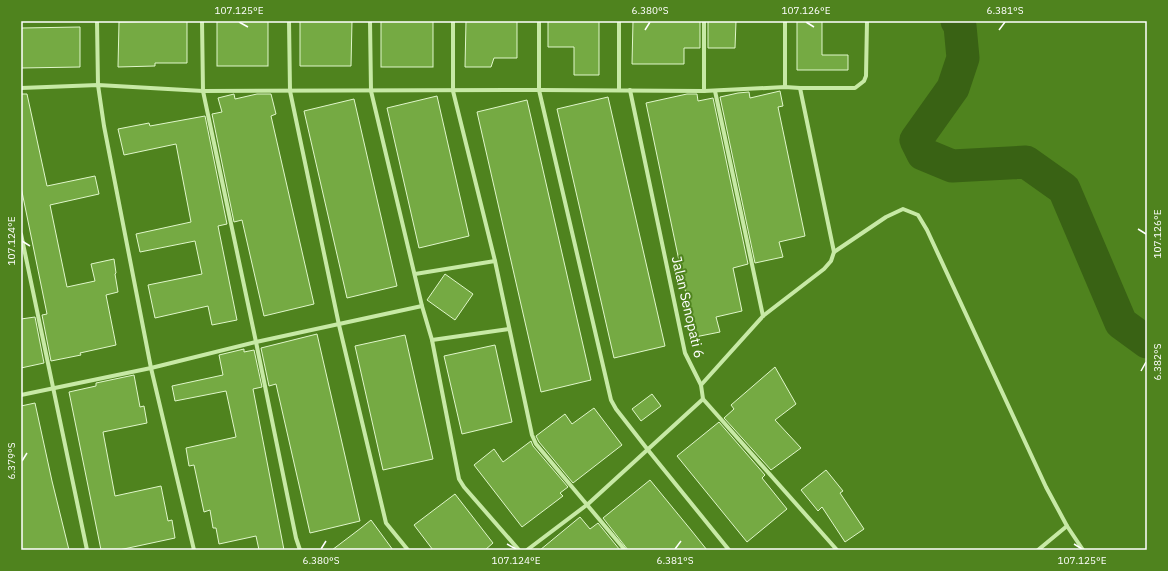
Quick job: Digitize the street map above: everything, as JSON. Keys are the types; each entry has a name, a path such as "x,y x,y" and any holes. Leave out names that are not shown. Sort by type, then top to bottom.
{"street":[{"path":"97,21 98,85 104,126 151,368 194,550"},
{"path":"202,21 203,91 296,538 300,550"},
{"path":"289,21 290,91 338,325 386,523 408,550"},
{"path":"370,21 371,91 422,306 432,340 459,479 464,487 519,550"},
{"path":"453,21 453,91 495,261 532,435 536,444 588,504 625,550"},
{"path":"539,21 539,90 608,390 616,409 729,550"},
{"path":"619,21 619,90"},
{"path":"704,21 704,91"},
{"path":"785,21 785,86"},
{"path":"21,88 98,85 203,91 704,91 785,86 800,88 855,88 864,81 867,70 867,21"},
{"path":"701,385 763,316 824,269 831,261 834,252 800,88"},
{"name":"Jalan Senopati 6","path":"630,90 685,353 701,385 703,399"},
{"path":"715,90 763,316"},
{"path":"834,252 886,217 903,209 918,215 927,230 1046,487 1067,526 1083,550"},
{"path":"21,234 87,550"},
{"path":"415,274 495,261"},
{"path":"21,395 151,368 256,342 422,306"},
{"path":"432,340 509,329"},
{"path":"527,550 588,504 703,399 837,550"},
{"path":"1038,550 1067,526"}],"building":[{"path":"187,21 187,63 155,63 155,66 118,67 119,22"},
{"path":"217,21 268,21 268,66 217,66"},
{"path":"300,21 352,21 351,66 300,66"},
{"path":"381,21 433,21 433,67 381,67"},
{"path":"466,21 517,21 517,58 494,58 491,67 465,67"},
{"path":"548,21 599,21 599,75 574,75 574,47 548,47"},
{"path":"633,21 700,21 700,48 684,48 684,64 632,64"},
{"path":"708,21 736,21 735,48 708,48"},
{"path":"797,21 822,21 822,55 848,55 848,70 797,70"},
{"path":"80,27 80,67 21,68 21,28"},
{"path":"780,91 783,106 778,107 805,236 779,242 783,257 755,263 720,97 749,92 750,98"},
{"path":"21,94 27,94 47,186 95,176 99,194 50,205 67,287 95,281 91,264 114,259 116,273 118,292 106,295 116,345 80,353 81,355 51,361 42,315 47,314 21,187"},
{"path":"234,94 235,99 257,94 271,94 276,114 271,116 314,304 264,316 242,220 234,222 212,114 222,112 218,98"},
{"path":"687,94 697,94 698,101 713,98 748,264 733,268 742,311 716,317 720,332 695,337 646,103"},
{"path":"437,96 469,236 419,248 387,108"},
{"path":"608,97 665,346 614,358 557,109"},
{"path":"354,99 397,286 347,298 304,111"},
{"path":"527,100 591,380 541,392 477,112"},
{"path":"205,116 227,224 218,226 237,320 212,325 208,306 155,318 148,285 202,274 195,241 140,252 136,234 191,222 176,144 124,155 118,129 149,123 150,126"},
{"path":"445,274 473,294 455,320 427,300"},
{"path":"35,317 44,363 21,368 21,319"},
{"path":"317,334 360,521 310,533 276,384 269,386 261,348"},
{"path":"405,335 433,459 383,470 355,346"},
{"path":"495,345 512,422 462,434 444,356"},
{"path":"244,349 244,352 254,350 262,387 253,389 284,550 259,550 256,536 219,544 216,528 213,528 210,510 204,512 194,465 189,466 186,448 236,437 226,391 175,401 172,386 223,375 219,355"},
{"path":"775,367 796,404 775,420 801,448 771,470 724,418 734,409 731,405"},
{"path":"134,375 140,407 144,406 147,423 103,432 115,496 161,486 168,521 172,520 175,538 119,550 101,550 69,392 96,386 96,383"},
{"path":"652,394 661,406 641,421 632,409"},
{"path":"35,403 69,550 21,550 21,406"},
{"path":"594,408 622,445 573,483 539,442 536,436 565,414 572,424"},
{"path":"719,422 765,475 762,478 787,509 747,542 677,456"},
{"path":"531,441 533,446 568,487 560,493 563,496 522,527 474,465 494,449 503,462"},
{"path":"826,470 843,491 840,493 864,529 845,542 822,507 818,511 801,490"},
{"path":"650,480 707,550 628,550 603,518"},
{"path":"455,494 493,543 485,550 433,550 414,525"},
{"path":"580,517 590,529 598,523 620,550 540,550"},
{"path":"371,520 393,550 332,550 361,528"}],"waterway":[{"path":"957,21 960,26 963,58 953,88 916,140 923,154 952,166 1026,162 1064,189 1121,323 1147,342"}]}
